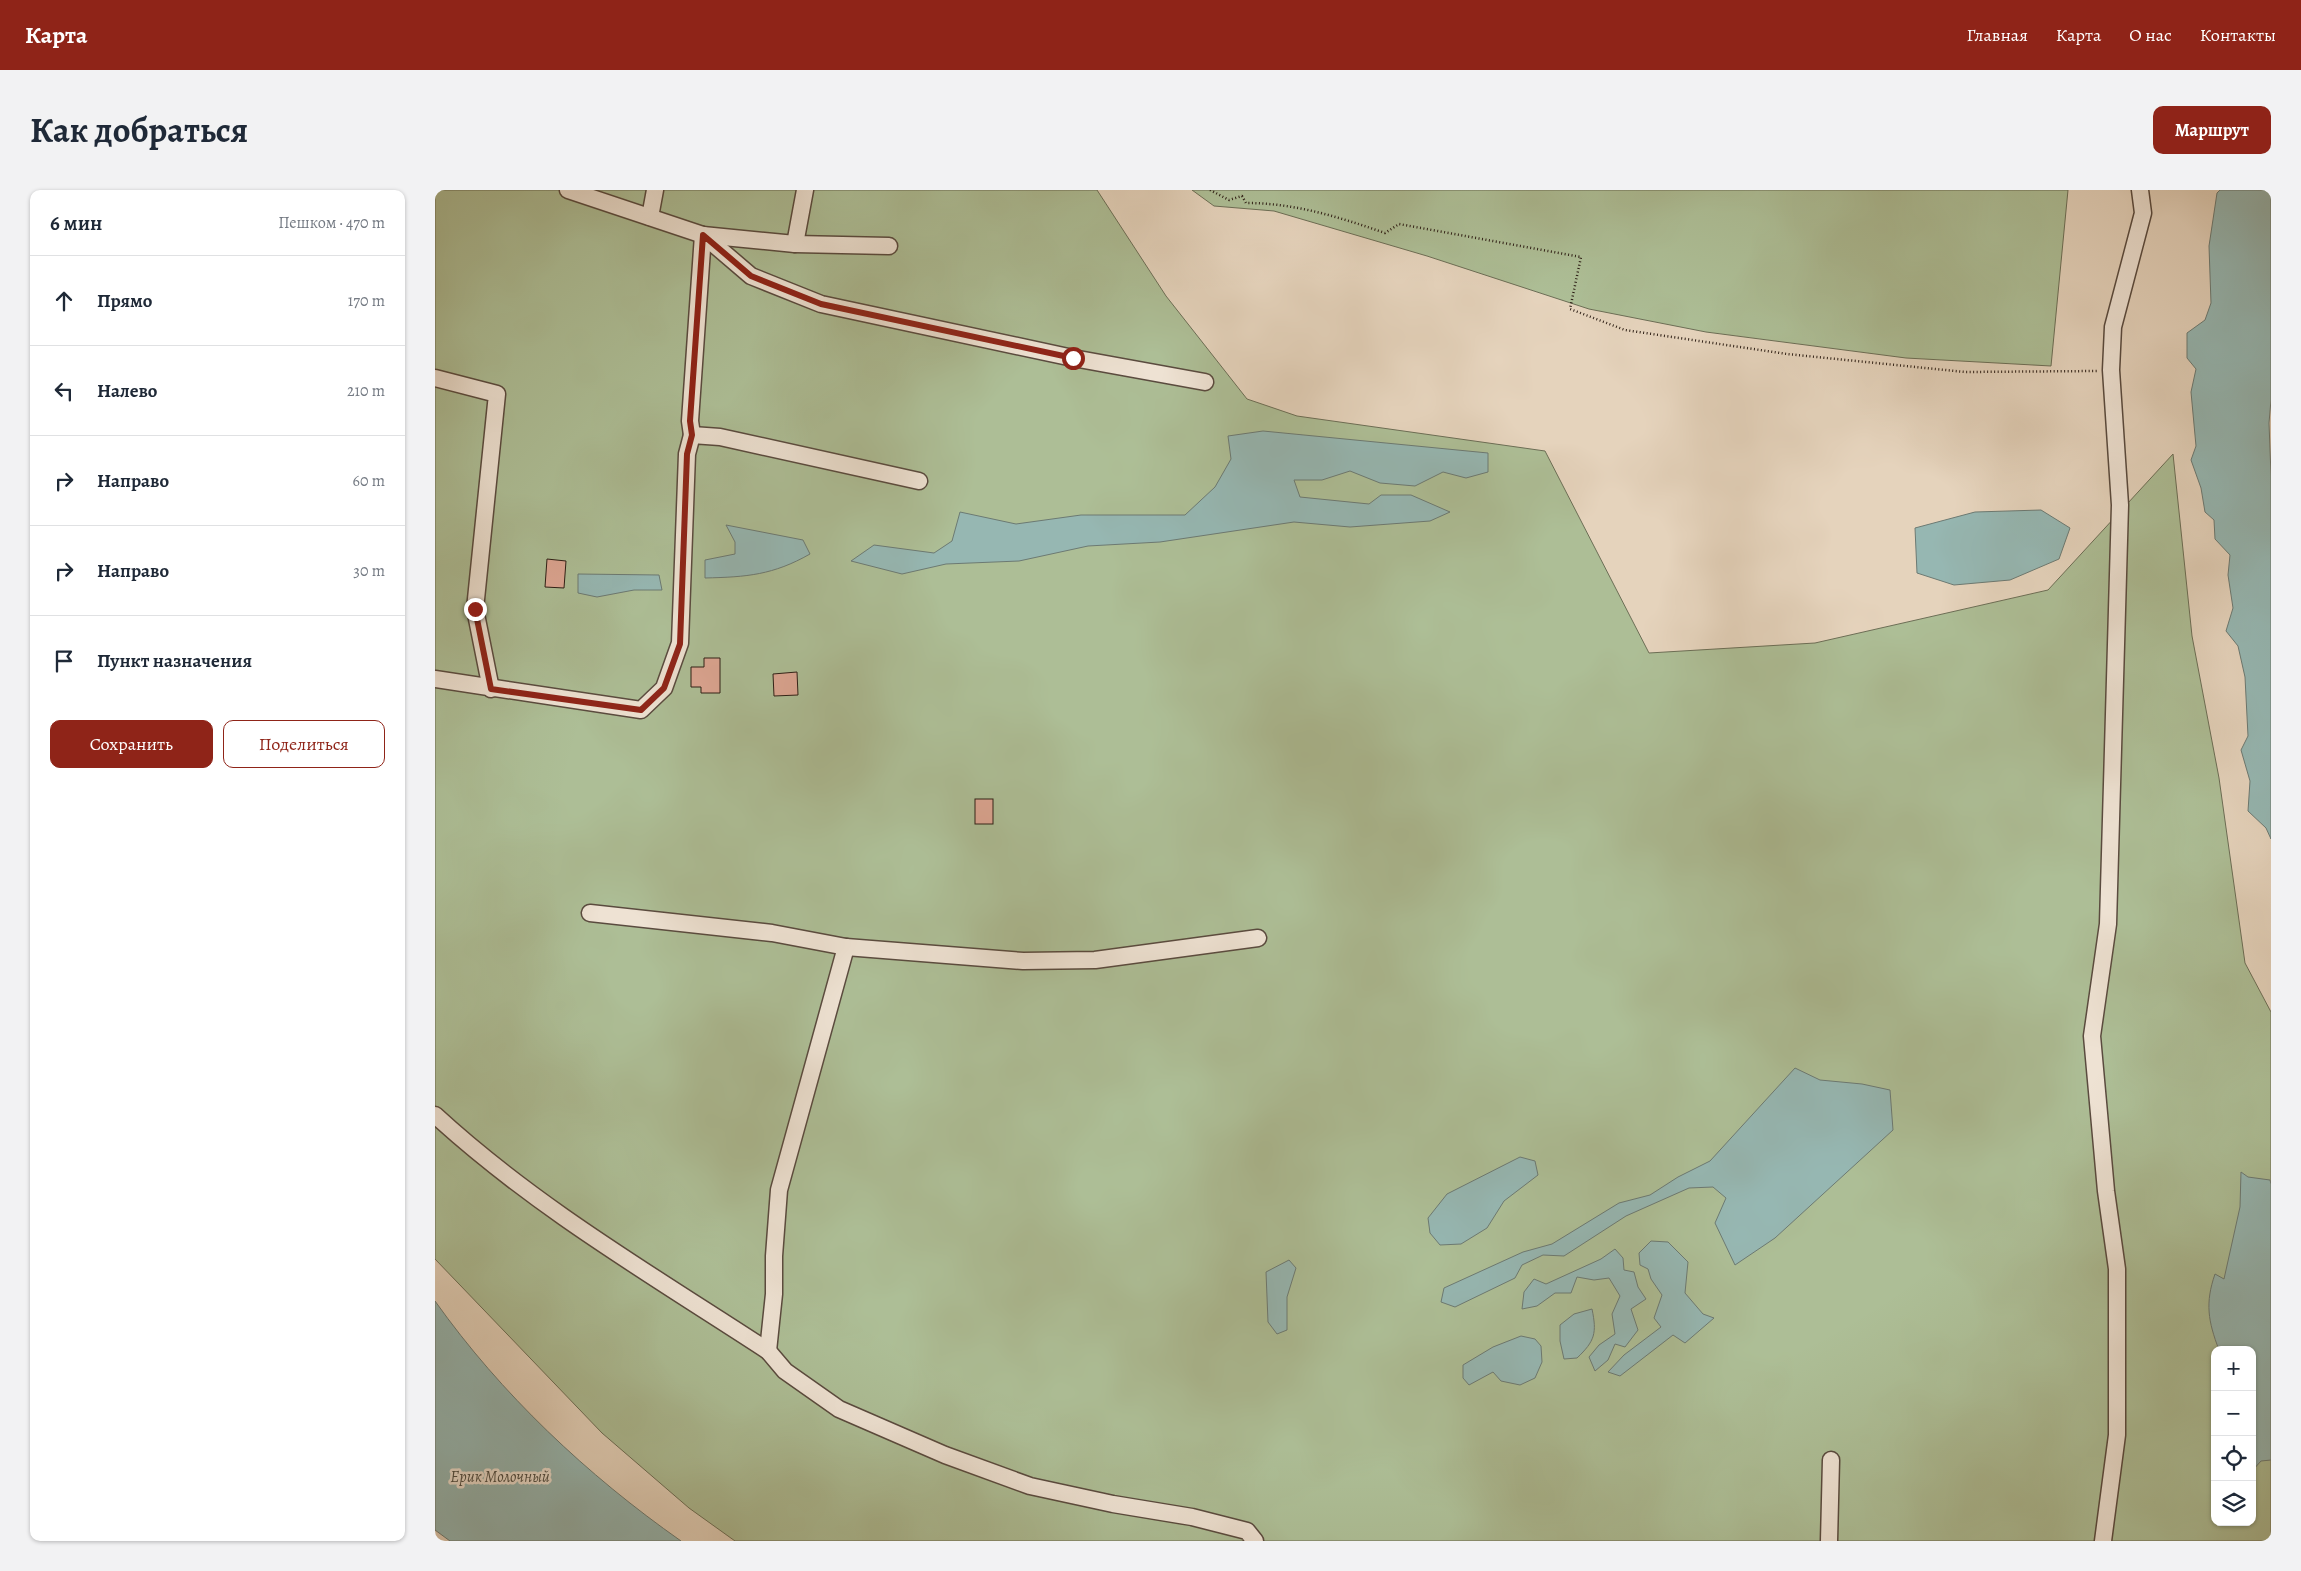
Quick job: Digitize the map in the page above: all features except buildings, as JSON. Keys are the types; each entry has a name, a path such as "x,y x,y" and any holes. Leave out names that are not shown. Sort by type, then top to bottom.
{"street":[{"path":"568,190 703,235 795,244 889,246"},
{"path":"650,217 655,190"},
{"path":"795,244 805,190"},
{"path":"2103,1541 2117,1435 2117,1269 2106,1191 2092,1036 2108,924 2120,515 2111,370 2113,328 2143,213 2140,190"},
{"path":"703,235 751,276 821,304 1054,354 1205,382"},
{"path":"435,679 491,689 641,710 664,688 680,644 687,454 692,435 691,411 703,235"},
{"path":"435,378 497,394 475,609 491,689"},
{"path":"692,435 720,437 919,481"},
{"path":"590,913 772,933 846,947 1023,961 1095,960 1259,938"},
{"path":"768,1351 774,1294 774,1256 779,1190 846,947"},
{"path":"435,1115 474,1151 597,1239 768,1351 785,1371 839,1409 945,1454 1030,1486 1113,1504 1192,1517 1247,1530 1255,1541"},
{"path":"1829,1541 1831,1460"}],"path":[{"path":"1209,190 1229,200 1242,196 1246,203 1304,207 1336,216 1385,234 1399,224 1581,257 1570,309 1625,330 1787,354 1965,372 2111,370"}],"green space":[{"path":"435,190 1097,190 1166,296 1247,399 1297,416 1545,451 1649,653 1815,643 2048,590 2173,454 2192,636 2219,778 2245,963 2271,1012 2271,1541 735,1541 689,1508 602,1433 435,1259"},
{"path":"1192,190 2068,190 2051,366 1906,358 1706,332 1589,309 1427,256 1274,211 1214,206"}],"water":[{"path":"2220,190 2271,190 2271,400 2269,423 2271,475 2271,839 2266,828 2248,811 2250,781 2241,750 2248,736 2245,677 2238,646 2226,631 2233,608 2228,575 2230,555 2215,539 2214,520 2205,512 2201,488 2191,460 2196,446 2191,392 2196,369 2187,358 2187,333 2205,320 2211,303 2209,246 2217,193"},
{"path":"1263,431 1488,453 1488,472 1466,478 1443,472 1415,486 1380,483 1350,471 1322,480 1294,480 1300,497 1369,504 1381,495 1411,495 1450,512 1430,521 1350,527 1294,522 1160,542 1088,546 1019,561 946,564 902,574 851,561 874,545 934,553 952,541 960,512 1016,524 1081,515 1185,515 1215,487 1231,459 1228,436"},
{"path":"2041,510 2070,528 2059,559 2010,580 1954,585 1917,573 1915,528 1975,512"},
{"path":"726,525 803,540 810,554 772,571 759,574 705,578 705,560 735,554 735,542"},
{"path":"578,574 659,575 662,590 634,590 597,597 578,593"},
{"path":"1795,1068 1820,1080 1862,1084 1890,1090 1893,1130 1775,1238 1735,1265 1715,1223 1726,1198 1713,1187 1689,1188 1626,1216 1564,1256 1543,1255 1522,1265 1515,1278 1455,1307 1441,1302 1444,1288 1523,1252 1552,1244 1619,1203 1650,1195 1678,1177 1710,1161"},
{"path":"1520,1157 1535,1161 1538,1175 1504,1201 1487,1228 1461,1244 1440,1245 1430,1233 1428,1218 1447,1194"},
{"path":"2241,1172 2248,1177 2270,1180 2271,1460 2261,1461 2256,1467 2256,1346 2218,1346 2212,1330 2209,1312 2212,1284 2215,1274 2224,1279 2240,1207"},
{"path":"1651,1241 1668,1242 1688,1262 1685,1293 1703,1314 1714,1318 1685,1343 1673,1335 1620,1376 1608,1372 1624,1355 1661,1327 1654,1318 1662,1295 1651,1279 1648,1269 1640,1265 1639,1253"},
{"path":"1615,1249 1623,1258 1624,1270 1634,1272 1638,1287 1646,1299 1631,1309 1638,1330 1625,1347 1615,1344 1608,1360 1595,1371 1589,1357 1599,1345 1615,1334 1612,1314 1620,1296 1609,1278 1594,1280 1577,1277 1571,1293 1555,1293 1537,1306 1522,1309 1524,1292 1534,1279 1546,1284 1601,1259"},
{"path":"1289,1260 1296,1268 1287,1297 1287,1330 1277,1334 1268,1322 1266,1272"},
{"name":"Ерик Молочный","path":"435,1301 488,1368 547,1431 612,1489 681,1541 450,1541 435,1530"},
{"path":"1592,1309 1594,1331 1588,1347 1577,1358 1564,1359 1560,1341 1560,1325 1574,1314"},
{"path":"1521,1336 1535,1339 1541,1346 1542,1362 1535,1378 1520,1385 1501,1381 1493,1372 1469,1385 1463,1378 1463,1365 1493,1347"}],"route":[{"path":"475,609 491,689 641,710 664,688 680,644 687,454 692,435 690,421 703,235 751,276 821,304 935,330 1073,358"}]}
